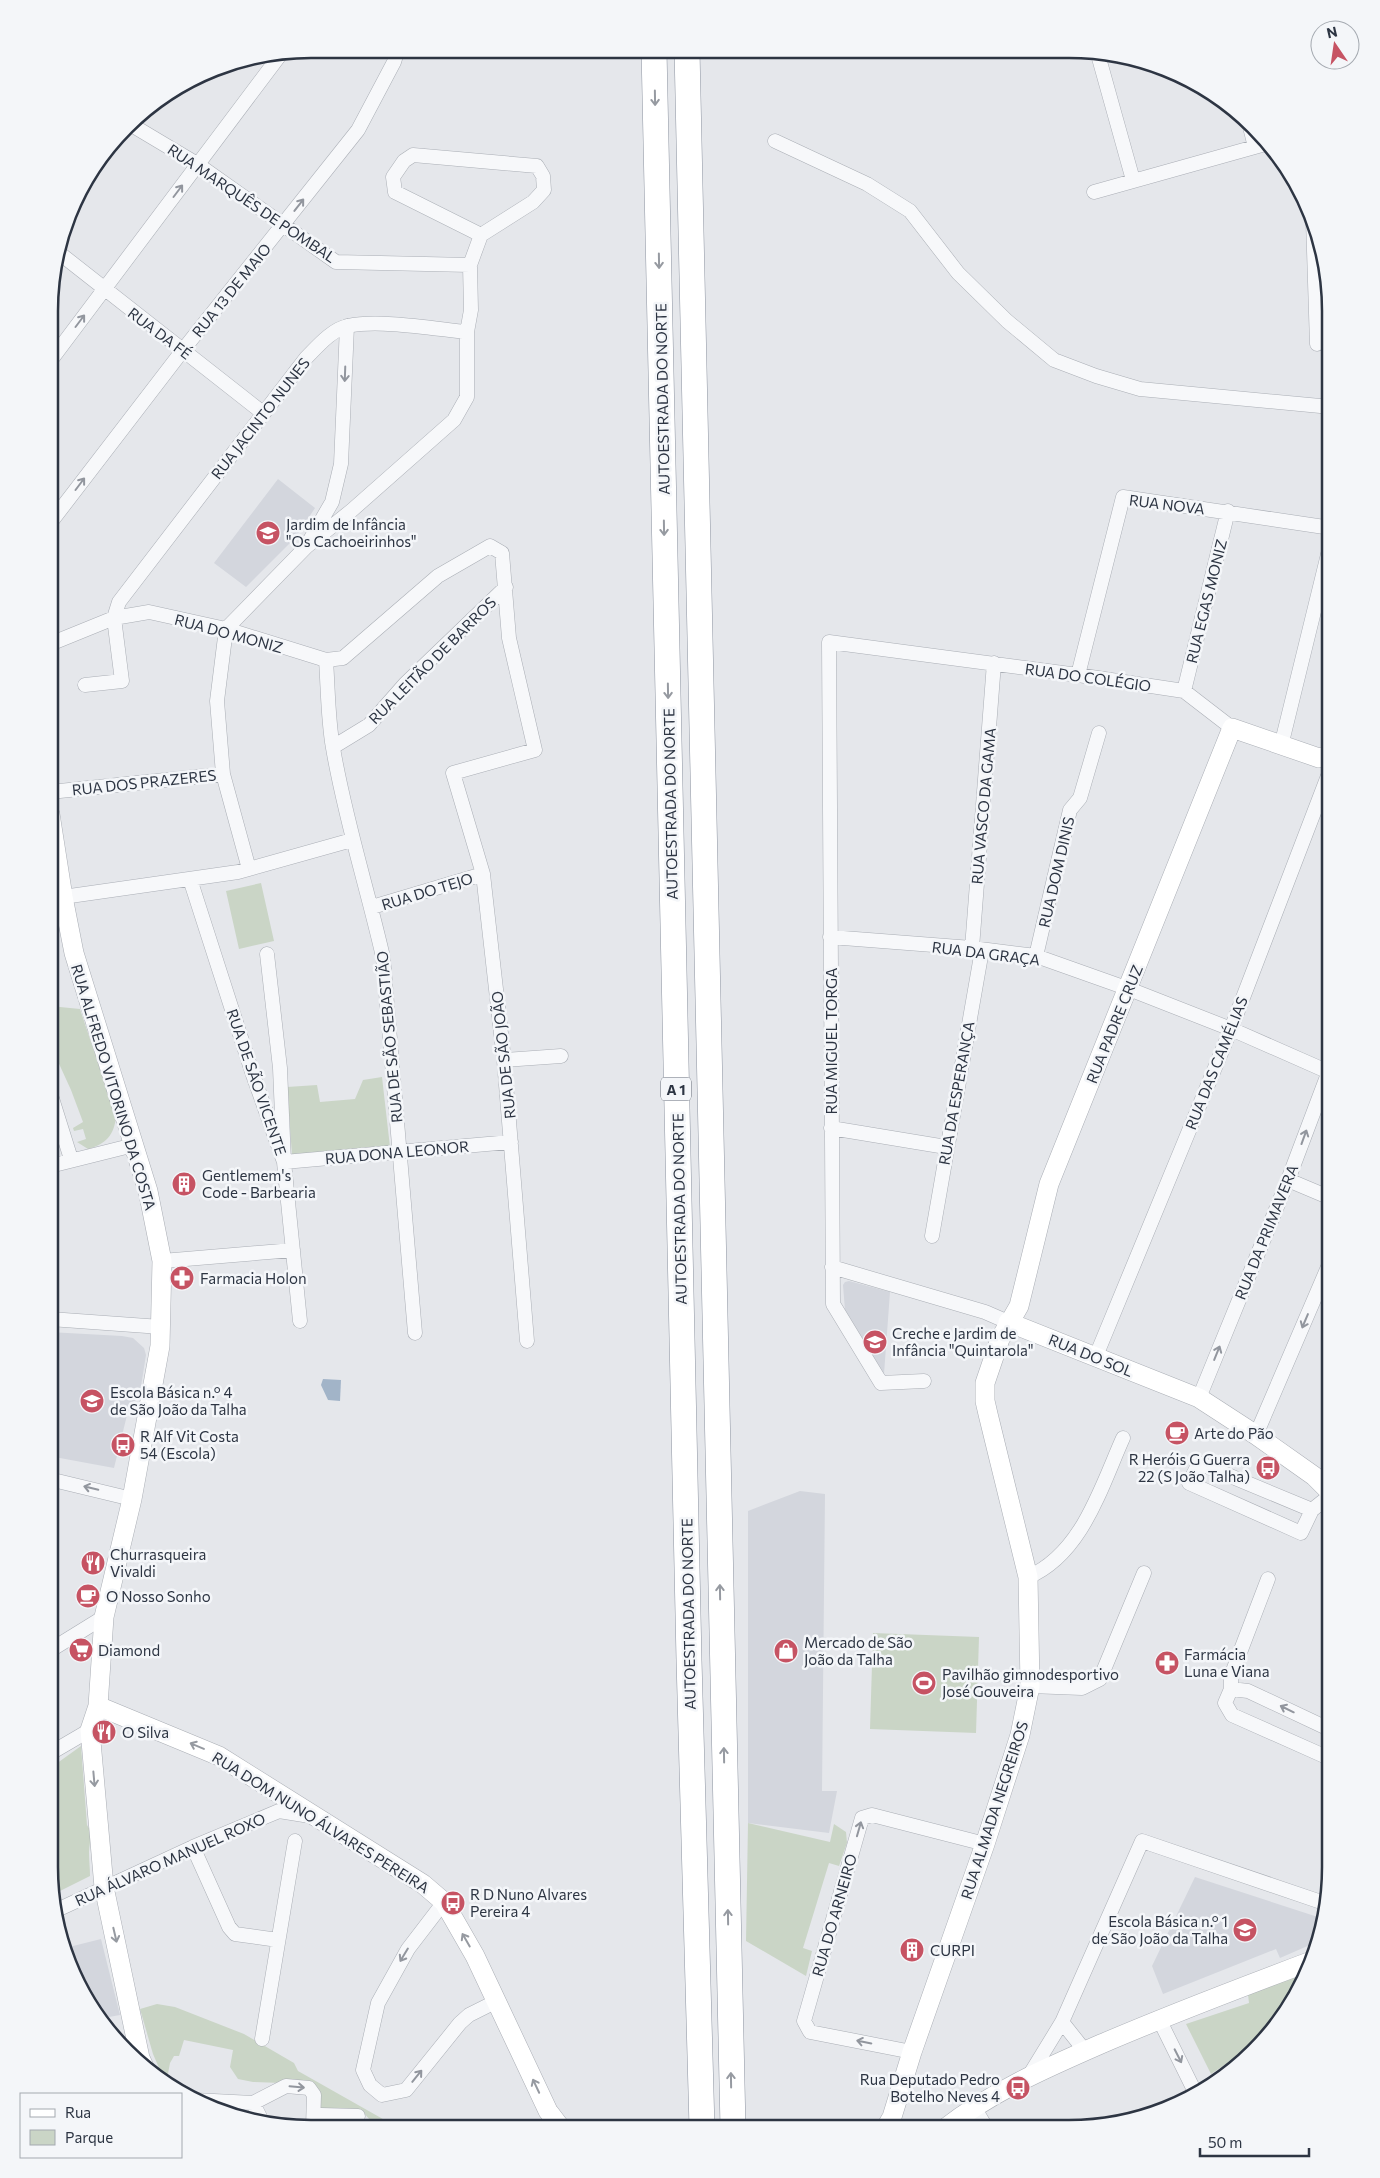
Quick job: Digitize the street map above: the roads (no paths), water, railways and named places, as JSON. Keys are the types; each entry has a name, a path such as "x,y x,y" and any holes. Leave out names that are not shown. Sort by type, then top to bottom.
{"highway":[{"name":"AUTOESTRADA DO NORTE","path":"654,58 688,1640 702,2120"},
{"name":"A 1","path":"687,58 733,2120"}],"street":[{"name":"RUA 13 DE MAIO","path":"58,513 183,350 358,130 395,58"},
{"path":"1098,59 1133,180"},
{"path":"58,351 276,60"},
{"name":"RUA MARQUÊS DE POMBAL","path":"136,128 197,164 336,262 470,265"},
{"path":"1252,136 1255,147"},
{"path":"775,140 867,184 910,211 958,273 1007,321 1054,360 1096,376 1140,388 1322,407"},
{"path":"1094,192 1261,145"},
{"path":"226,629 306,547 351,511 454,420 467,397 467,332 472,310 470,265 481,236 533,202 544,190 543,176 537,166 413,155 404,162 393,177 395,192 481,236"},
{"path":"1314,244 1317,344"},
{"name":"RUA DA FÉ","path":"63,256 263,413"},
{"name":"RUA JACINTO NUNES","path":"114,618 119,602 306,358 327,337 347,326 378,325 467,332"},
{"path":"306,547 332,502 341,464 347,326"},
{"name":"RUA NOVA","path":"1078,675 1123,497 1228,511 1322,527"},
{"name":"RUA EGAS MONIZ","path":"1184,691 1228,511"},
{"path":"333,747 326,660 343,658 438,576 490,546 502,553 506,588"},
{"path":"1281,746 1322,579"},
{"name":"RUA LEITÃO DE BARROS","path":"333,747 368,725 405,684 506,588"},
{"name":"RUA DE SÃO JOÃO","path":"506,588 509,638 535,750 454,773 483,874 504,1060 527,1341"},
{"name":"RUA DO MONIZ","path":"58,641 114,618 148,612 226,629 326,660"},
{"path":"85,685 122,681 114,618"},
{"name":"RUA DOS PRAZERES","path":"58,791 223,774 218,701 226,629"},
{"name":"RUA DO COLÉGIO","path":"829,642 994,663 1184,691 1232,728 1281,746 1322,758"},
{"name":"RUA MIGUEL TORGA","path":"829,642 833,1304 881,1383 924,1382"},
{"name":"RUA VASCO DA GAMA","path":"976,949 994,663"},
{"name":"RUA PADRE CRUZ","path":"1008,1322 1019,1306 1041,1210 1058,1159 1129,989 1232,728"},
{"name":"RUA DOM DINIS","path":"1036,956 1070,810 1080,798 1099,733"},
{"name":"RUA DE SÃO SEBASTIÃO","path":"333,747 352,840 372,907 382,957 415,1333"},
{"path":"223,774 249,869"},
{"name":"RUA DAS CAMÉLIAS","path":"1096,1356 1230,1029 1322,791"},
{"path":"63,896 249,869 352,840"},
{"name":"RUA ALFREDO VITORINO DA COSTA","path":"58,864 74,953 148,1191 162,1261 160,1346 132,1499 104,1617 98,1706 90,1730 104,1887 139,2053"},
{"name":"RUA DO TEJO","path":"372,907 483,874"},
{"name":"RUA DE SÃO VICENTE","path":"190,879 253,1075 284,1162 300,1321"},
{"name":"RUA DA GRAÇA","path":"830,937 1036,956 1129,989 1322,1067"},
{"name":"RUA DA ESPERANÇA","path":"932,1236 976,949"},
{"path":"267,954 280,1068 284,1162"},
{"path":"504,1060 561,1056"},
{"name":"RUA DA PRIMAVERA","path":"1199,1398 1288,1180 1322,1091"},
{"path":"58,1118 71,1160"},
{"path":"832,1128 946,1147"},
{"name":"RUA DONA LEONOR","path":"284,1162 511,1142"},
{"path":"58,1164 134,1145"},
{"path":"1288,1180 1322,1194"},
{"path":"162,1261 294,1250"},
{"name":"RUA DO SOL","path":"832,1267 985,1312 1199,1398 1256,1435 1314,1476 1322,1484"},
{"path":"1256,1435 1322,1281"},
{"path":"58,1320 161,1327"},
{"name":"RUA ALMADA NEGREIROS","path":"893,2120 912,2052 985,1844 1020,1735 1030,1686 1028,1577 985,1402 985,1382 1008,1322"},
{"path":"1028,1577 1044,1571 1080,1533 1123,1438"},
{"path":"1312,1510 1199,1463 1189,1483 1301,1532 1312,1510 1322,1502"},
{"path":"58,1481 132,1499"},
{"path":"1030,1686 1082,1688 1100,1679 1144,1573"},
{"path":"1268,1579 1231,1676 1231,1688 1225,1702 1232,1714 1322,1755"},
{"path":"58,1645 104,1617"},
{"path":"1231,1688 1248,1691 1322,1726"},
{"name":"RUA DOM NUNO ÁLVARES PEREIRA","path":"98,1706 219,1756 423,1884 444,1902 475,1956 548,2111 555,2120"},
{"path":"58,1749 90,1730"},
{"name":"RUA ÁLVARO MANUEL ROXO","path":"61,1908 193,1847 279,1811 313,1816"},
{"name":"RUA DO ARNEIRO","path":"912,2052 810,2032 804,2021 862,1818 872,1815 985,1844"},
{"path":"262,2039 295,1841"},
{"path":"1029,2076 1062,2022 1142,1841 1320,1902"},
{"path":"193,1847 229,1927 235,1934 278,1940"},
{"path":"444,1902 408,1949 378,2003 363,2070 370,2085 382,2095 406,2090 460,2022 469,2015 496,2001"},
{"path":"957,2120 1029,2076 1159,2019 1303,1964"},
{"path":"1159,2019 1193,2088"},
{"path":"1062,2022 1085,2051"},
{"path":"214,2101 253,2103 286,2086 309,2088 314,2095 312,2120"},
{"path":"253,2103 259,2116"},
{"path":"974,2108 981,2120"},
{"path":"321,2120 321,2115 358,2116"}],"water":[{"path":"323,1379 341,1380 340,1401 328,1400 321,1385"}],"place":[{"name":"Jardim de Infância \"Os Cachoeirinhos\"","path":"268,533"},
{"name":"Gentlemem's Code - Barbearia","path":"184,1184"},
{"name":"Farmacia Holon","path":"182,1278"},
{"name":"Creche e Jardim de Infância \"Quintarola\"","path":"875,1342"},
{"name":"Escola Básica n.º 4 de São João da Talha","path":"92,1401"},
{"name":"Arte do Pão","path":"1177,1433"},
{"name":"R Alf Vit Costa 54 (Escola)","path":"123,1445"},
{"name":"R Heróis G Guerra 22 (S João Talha)","path":"1268,1468"},
{"name":"Churrasqueira Vivaldi","path":"93,1563"},
{"name":"O Nosso Sonho","path":"88,1596"},
{"name":"Diamond","path":"81,1650"},
{"name":"Mercado de São João da Talha","path":"786,1651"},
{"name":"Farmácia Luna e Viana","path":"1167,1663"},
{"name":"Pavilhão gimnodesportivo José Gouveira","path":"924,1683"},
{"name":"O Silva","path":"104,1732"},
{"name":"R D Nuno Alvares Pereira 4","path":"453,1903"},
{"name":"Escola Básica n.º 1 de São João da Talha","path":"1245,1930"},
{"name":"CURPI","path":"912,1950"},
{"name":"Rua Deputado Pedro Botelho Neves 4","path":"1018,2088"}]}
